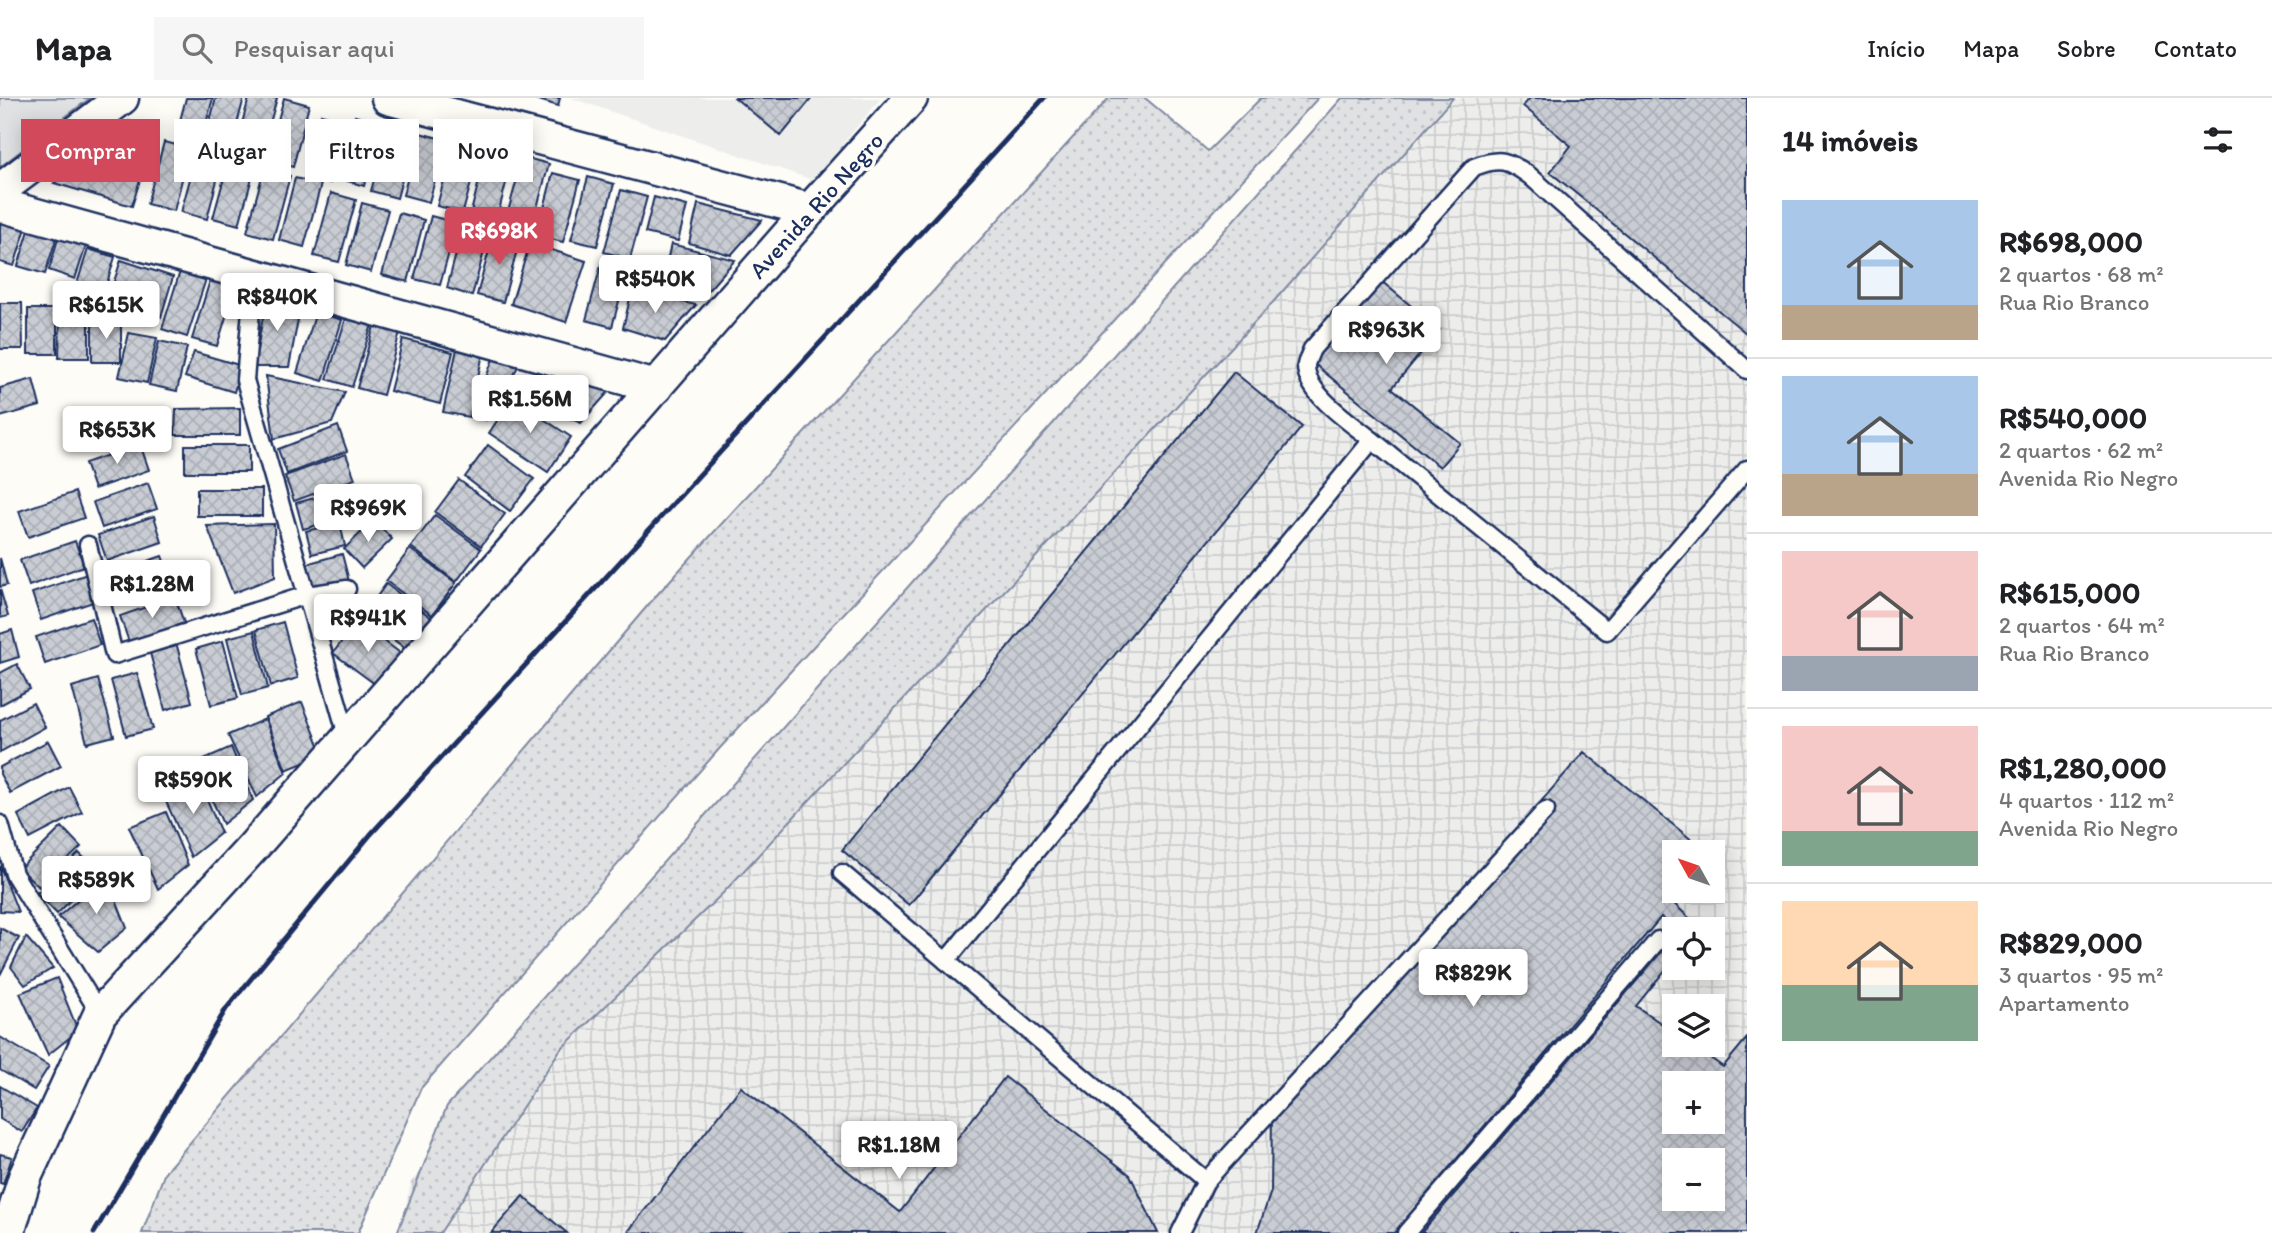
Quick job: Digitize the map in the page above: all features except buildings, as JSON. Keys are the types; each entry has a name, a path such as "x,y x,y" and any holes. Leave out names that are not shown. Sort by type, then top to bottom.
{"street":[{"path":"0,190 122,98"},
{"path":"388,98 443,105 810,210"},
{"name":"Avenida Rio Negro","path":"8,1233 25,1177 100,1014 348,739 911,98"},
{"path":"0,205 656,387"}],"lane":[{"path":"1747,370 1530,176 1512,163 1494,159 1474,167 1312,349 1306,364 1308,379 1317,393 1607,631 1747,469"},
{"path":"254,275 245,380 348,739"},
{"path":"946,961 1372,440"},
{"path":"88,545 114,655 307,595 347,589"},
{"path":"1181,1233 1206,1181 1546,810"},
{"path":"0,824 14,874 100,1014"},
{"path":"842,873 1206,1181"},
{"path":"1406,1233 1658,940"}],"shaded area":[{"path":"0,98 90,98 63,119 21,119 21,151 0,167"},
{"path":"571,98 881,98 813,180"},
{"path":"1109,98 1145,98 1208,151 1261,98 1318,98 720,748 421,1088 358,1233 142,1233 165,1172 655,597"},
{"path":"1342,98 1453,98 1267,309 724,892 560,1050 440,1233 397,1233 447,1106"},
{"path":"1445,98 1747,98 1747,1233 400,1233 411,1182"}],"railway":[{"path":"94,1233 226,1009 371,834 1044,98"}]}
